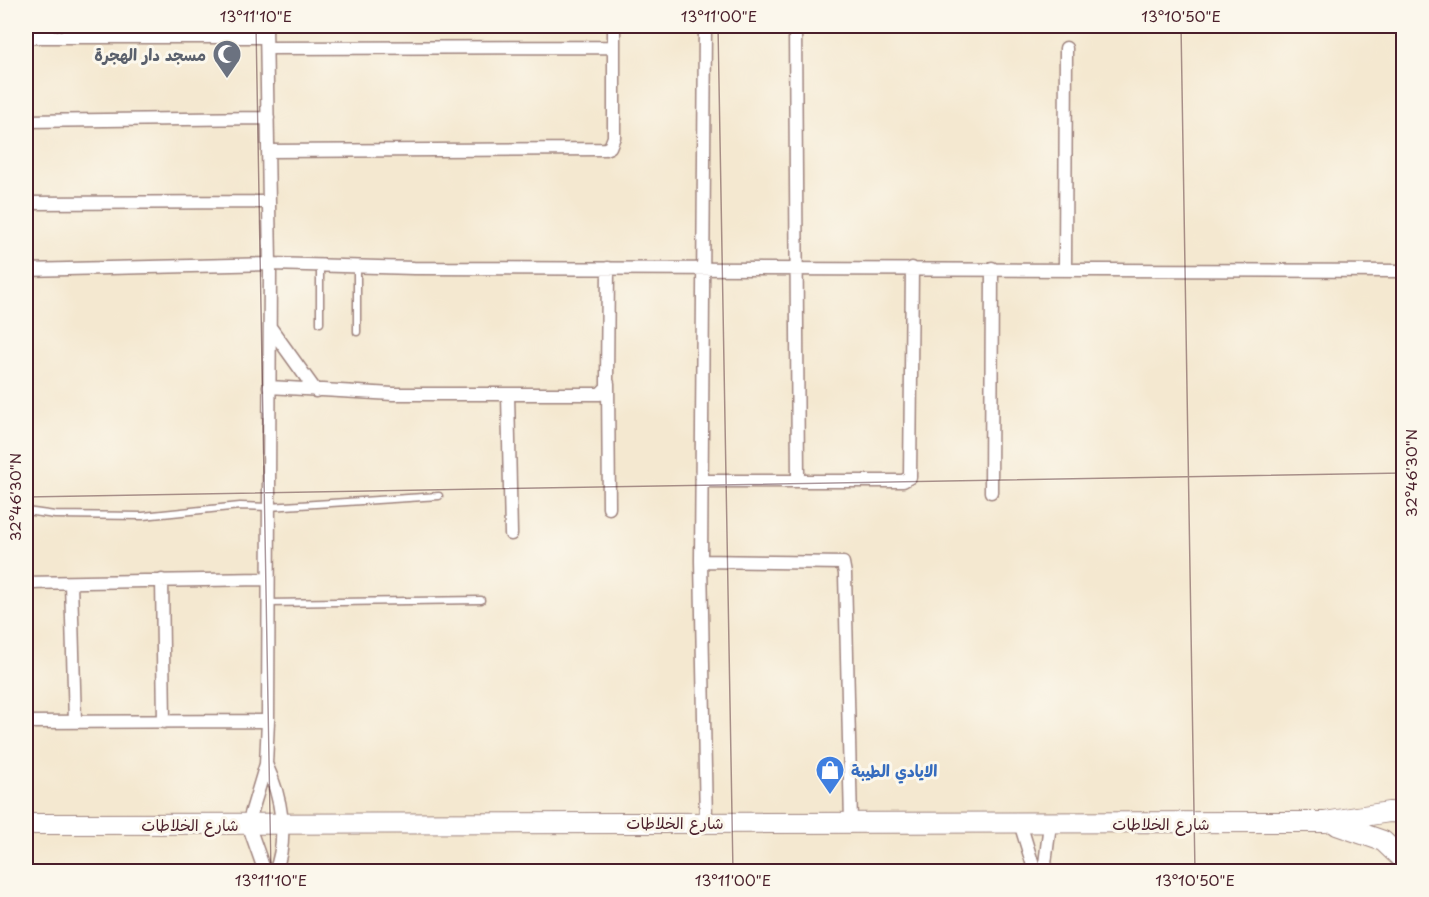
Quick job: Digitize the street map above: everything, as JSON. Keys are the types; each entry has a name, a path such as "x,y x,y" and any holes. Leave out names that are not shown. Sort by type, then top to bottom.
{"main road":[{"path":"1325,822 1389,812 1404,813"},
{"name":"شارع الخلاطات","path":"26,824 1325,822"},
{"path":"1325,822 1372,835 1390,847 1404,861"}],"street":[{"path":"268,151 605,149 610,147 614,137 614,26"},
{"path":"705,26 701,561 706,822"},
{"path":"795,26 798,479"},
{"path":"26,37 266,37 614,47"},
{"path":"265,872 248,824 266,764 268,721 270,264 266,37"},
{"path":"1065,269 1066,48"},
{"path":"26,122 268,118"},
{"path":"26,203 269,202"},
{"path":"26,270 270,264 608,268 1404,271"},
{"path":"608,268 609,508"},
{"path":"702,481 798,479 903,481 910,477 912,268"},
{"path":"991,492 992,268"},
{"path":"270,327 316,391"},
{"path":"269,387 316,391 595,394 604,391 608,381"},
{"path":"508,394 511,534"},
{"path":"701,561 843,563 851,822"},
{"path":"26,584 268,579"},
{"path":"162,580 164,722"},
{"path":"71,583 75,722"},
{"path":"26,722 268,721"},
{"path":"266,764 283,824 282,852 275,872"},
{"path":"1020,824 1035,872"},
{"path":"1044,872 1050,824"}],"lane":[{"path":"320,265 320,323"},
{"path":"357,266 357,332"},
{"path":"26,511 55,515 143,516 240,506 269,507 439,496"},
{"path":"268,603 481,600"}],"place":[{"name":"مسجد دار الهجرة","path":"227,80"},
{"name":"الايادي الطيبة","path":"830,796"}]}
